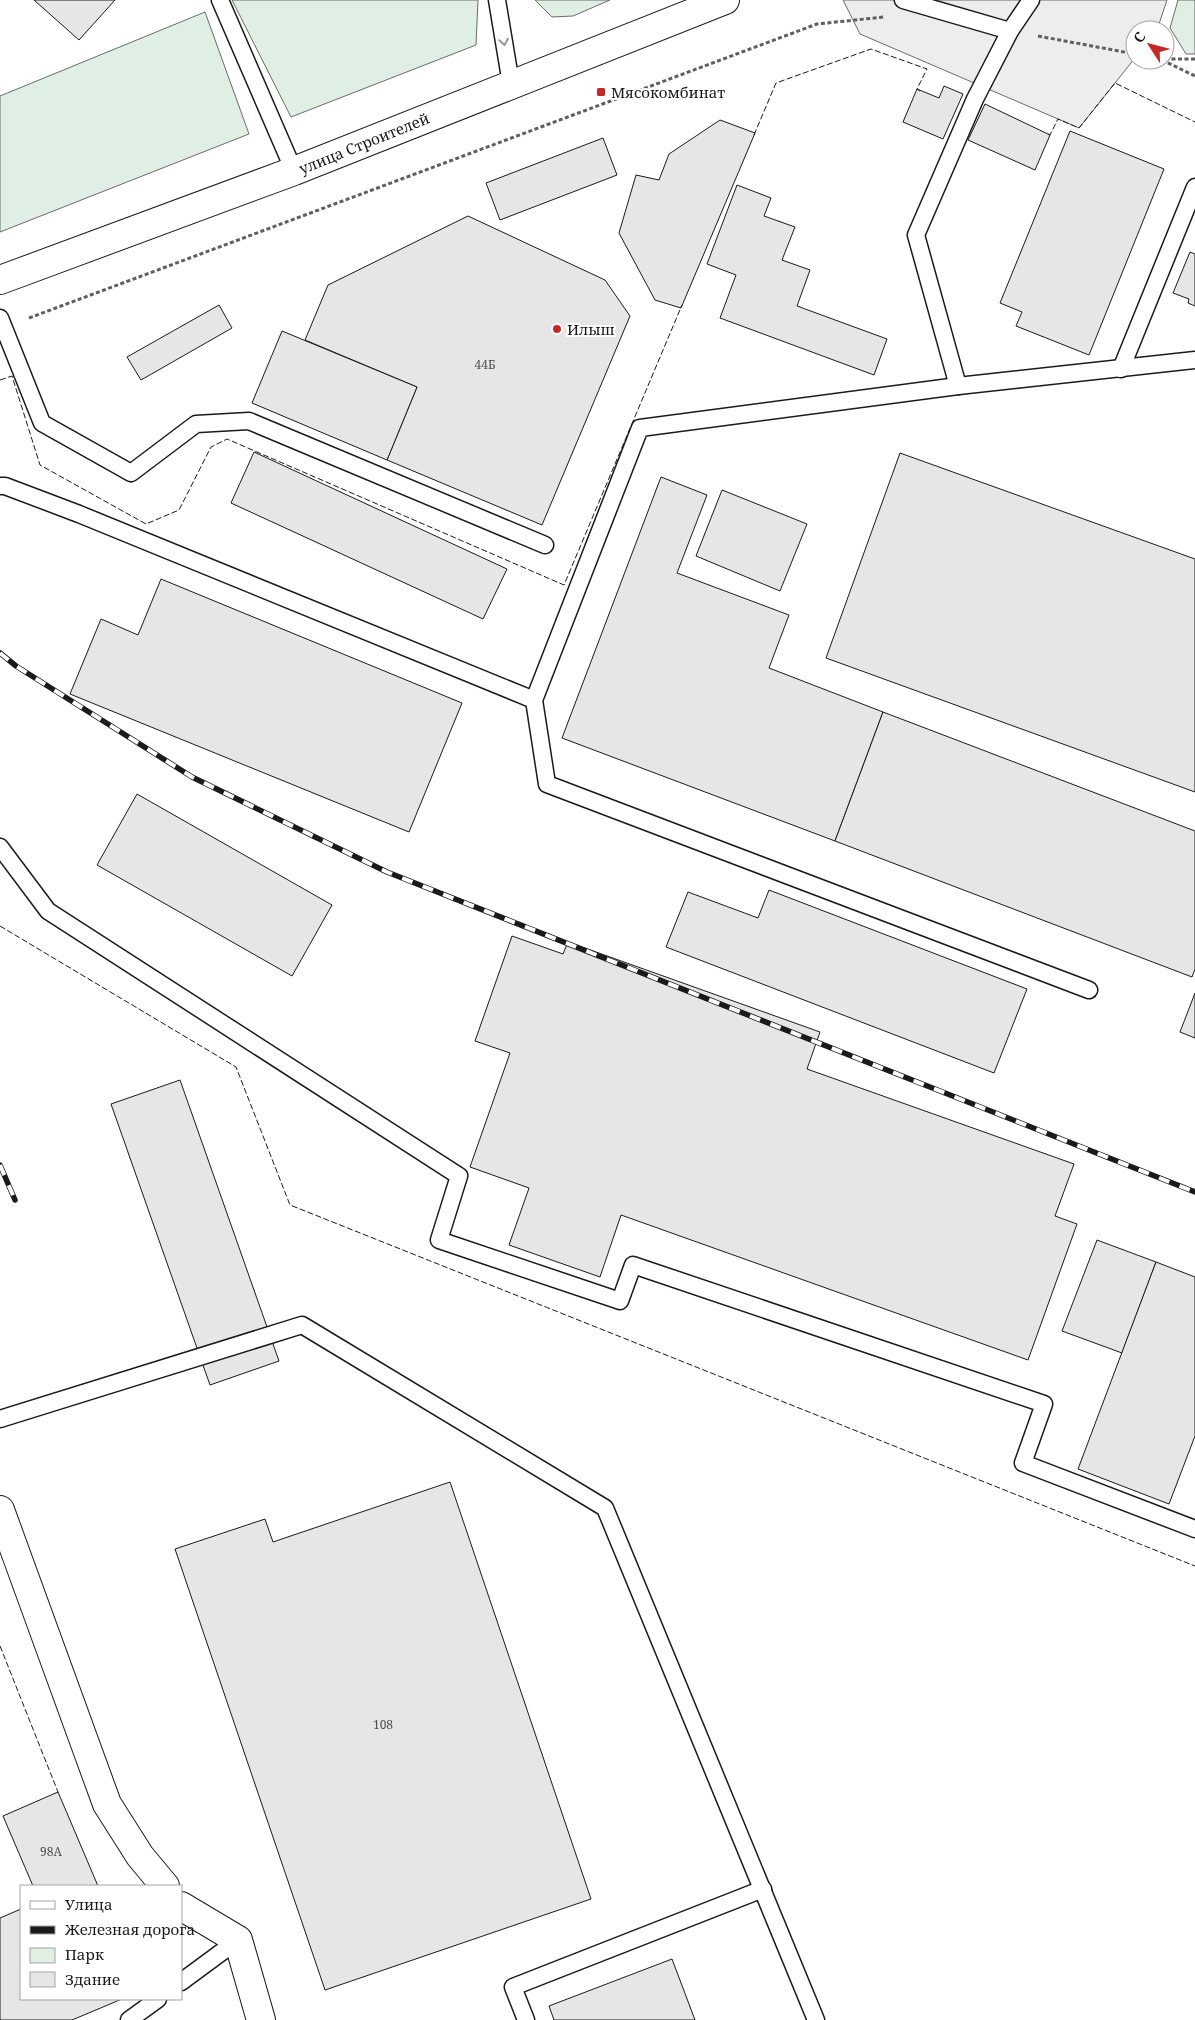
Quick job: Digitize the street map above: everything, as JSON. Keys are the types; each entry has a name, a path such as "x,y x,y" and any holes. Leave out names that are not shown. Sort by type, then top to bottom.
{"main road":[{"name":"улица Строителей","path":"0,280 294,171 726,0"},
{"path":"0,1510 107,1804 140,1856 164,1885"},
{"path":"182,1907 238,1940 261,2020"}],"lane":[{"path":"220,0 294,171"},
{"path":"497,0 511,84"},
{"path":"903,0 1010,31"},
{"path":"958,386 916,235 975,99 1010,31 1031,0"},
{"path":"1121,368 1195,187"},
{"path":"2,322 42,422 132,474 196,424 249,421 545,546"},
{"path":"1089,990 547,784 534,700 640,428 958,386 1195,360"},
{"path":"0,486 5,486 79,514 534,700"},
{"path":"0,847 48,911 459,1176 439,1240 620,1301 634,1265 1044,1404 1023,1463 1195,1529"},
{"path":"0,1419 302,1325 605,1508 816,2020"},
{"path":"526,2020 513,1987 763,1890"},
{"path":"182,1981 238,1940"},
{"path":"129,2020 157,2000"}],"path":[{"path":"2,322 817,24 892,17"},
{"path":"1010,31 1125,52"},
{"path":"1175,60 1195,59"},
{"path":"1175,66 1195,76"}],"green space":[{"path":"232,0 478,0 476,45 291,117"},
{"path":"535,0 610,0 573,16 552,17"},
{"path":"1178,0 1195,0 1195,54 1186,54 1175,36 1175,20 1172,20"},
{"path":"205,12 249,134 0,232 0,96"}],"shaded area":[{"path":"843,0 1167,0 1160,20 1125,20 1125,70 1079,128 860,34"}],"building":[{"path":"34,0 115,0 79,40"},
{"path":"944,86 963,94 943,139 903,122 917,89 939,98"},
{"path":"985,104 1050,135 1035,170 968,140"},
{"path":"720,120 755,133 681,308 655,300 619,233 636,175 659,180 669,154"},
{"path":"1070,131 1164,169 1089,355 1016,326 1022,312 1000,303"},
{"path":"603,138 617,175 500,220 486,183"},
{"path":"737,185 771,198 764,216 795,227 782,260 810,270 797,306 887,339 874,375 720,318 736,275 707,264"},
{"path":"468,216 605,280 630,316 542,525 387,460 417,387 305,340 328,285"},
{"path":"1190,252 1195,254 1195,306 1188,303 1189,299 1173,293"},
{"path":"219,305 232,328 141,380 127,357"},
{"path":"282,331 417,387 387,460 252,403"},
{"path":"254,452 507,569 483,619 231,503"},
{"path":"900,453 1195,559 1195,792 826,658"},
{"path":"661,477 707,495 677,573 789,615 769,668 883,712 835,841 562,738"},
{"path":"722,490 807,524 780,591 696,556"},
{"path":"161,579 462,703 409,832 70,694 101,619 138,635"},
{"path":"883,712 1195,831 1195,969 1192,977 835,841"},
{"path":"137,794 332,905 292,976 97,865"},
{"path":"769,890 1027,989 994,1073 666,947 688,892 758,918"},
{"path":"512,936 563,954 568,942 820,1032 807,1069 1074,1164 1055,1216 1077,1224 1028,1360 621,1215 600,1277 509,1245 529,1188 470,1167 510,1053 475,1041"},
{"path":"1195,993 1195,1038 1180,1032"},
{"path":"180,1080 279,1361 210,1385 111,1104"},
{"path":"1097,1240 1156,1262 1122,1353 1062,1331"},
{"path":"1156,1262 1195,1277 1195,1436 1169,1504 1078,1469"},
{"path":"450,1482 591,1899 325,1990 175,1549 265,1519 273,1542"},
{"path":"58,1792 98,1885 33,1885 3,1816"},
{"path":"20,1909 20,2000 120,2000 72,2020 0,2020 0,1918"},
{"path":"672,1959 695,2020 554,2020 549,2006"}],"railway":[{"path":"0,653 16,666 192,777 387,872 1195,1192"},
{"path":"0,1165 15,1200"}],"fence":[{"path":"754,135 776,83 871,49 927,69 917,89 920,91"},
{"path":"1048,134 1050,135 1058,119 1079,128 1115,83 1195,122"},
{"path":"0,380 12,376 40,465 146,524 179,510 211,447 227,439 564,585 682,305"},
{"path":"0,926 236,1067 290,1205 1195,1566"},
{"path":"0,1646 58,1792"}],"place":[{"name":"Мясокомбинат","path":"601,92"},
{"name":"Илыш","path":"557,329"}]}
